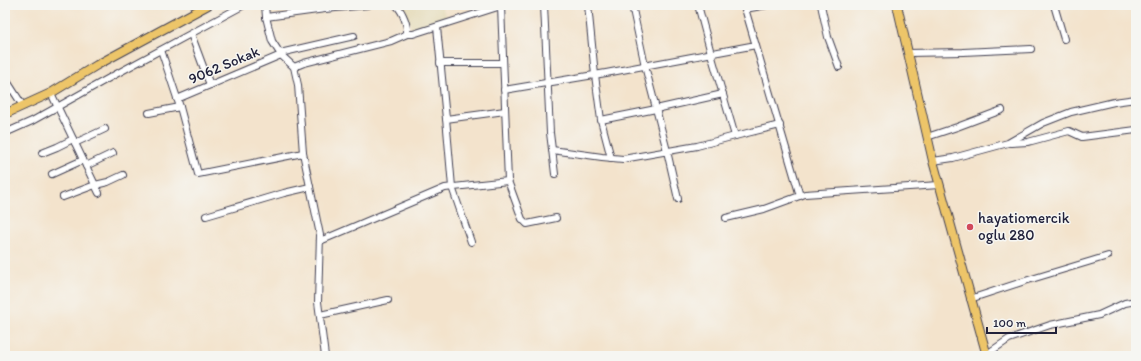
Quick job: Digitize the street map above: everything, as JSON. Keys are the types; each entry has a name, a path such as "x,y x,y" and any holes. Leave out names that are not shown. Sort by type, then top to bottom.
{"main road":[{"path":"5,114 51,93 197,8 208,5"},
{"path":"897,5 932,161 986,355"}],"street":[{"path":"5,133 32,121 244,5"},
{"path":"265,5 266,17 272,40 281,54 294,67 298,85 303,153 320,236 318,302 325,356"},
{"path":"266,17 368,5"},
{"path":"396,5 400,9 404,20 407,31 406,34"},
{"path":"294,67 304,63 391,41 406,34 413,34 502,5 508,180 522,219 527,224 556,218"},
{"path":"544,5 550,133 555,174"},
{"path":"588,5 601,120 611,158"},
{"path":"632,5 645,66 678,199"},
{"path":"698,5 710,54 735,136"},
{"path":"767,5 745,7 800,196"},
{"path":"821,5 823,30 828,37 839,67"},
{"path":"1054,5 1064,40"},
{"path":"436,27 452,187 471,242"},
{"path":"191,34 210,85"},
{"name":"9062 Sokak","path":"178,99 281,54 354,36"},
{"path":"504,90 756,45"},
{"path":"908,53 1031,49"},
{"path":"161,50 178,99 198,174 303,153"},
{"path":"440,63 504,63"},
{"path":"5,78 23,106"},
{"path":"51,93 99,193"},
{"path":"601,120 722,94"},
{"path":"1008,143 1043,123 1071,112 1114,102 1136,99"},
{"path":"149,113 180,107"},
{"path":"927,137 1002,110"},
{"path":"446,119 505,111"},
{"path":"552,150 624,159 698,146 780,125"},
{"path":"42,153 105,130"},
{"path":"932,161 954,158 1008,143 1028,142 1069,130 1082,137 1136,130"},
{"path":"52,174 113,153"},
{"path":"63,197 124,175"},
{"path":"320,241 446,188 508,180"},
{"path":"726,218 764,209 805,194 939,185"},
{"path":"206,216 284,193 310,187"},
{"path":"970,299 1108,256"},
{"path":"320,315 388,300"},
{"path":"986,355 1009,339 1050,325 1098,315 1125,303 1136,301"}],"shaded area":[{"path":"401,5 441,5 447,19 412,30 404,8"}],"place":[{"name":"hayatiomercik oglu 280","path":"970,227"}]}
